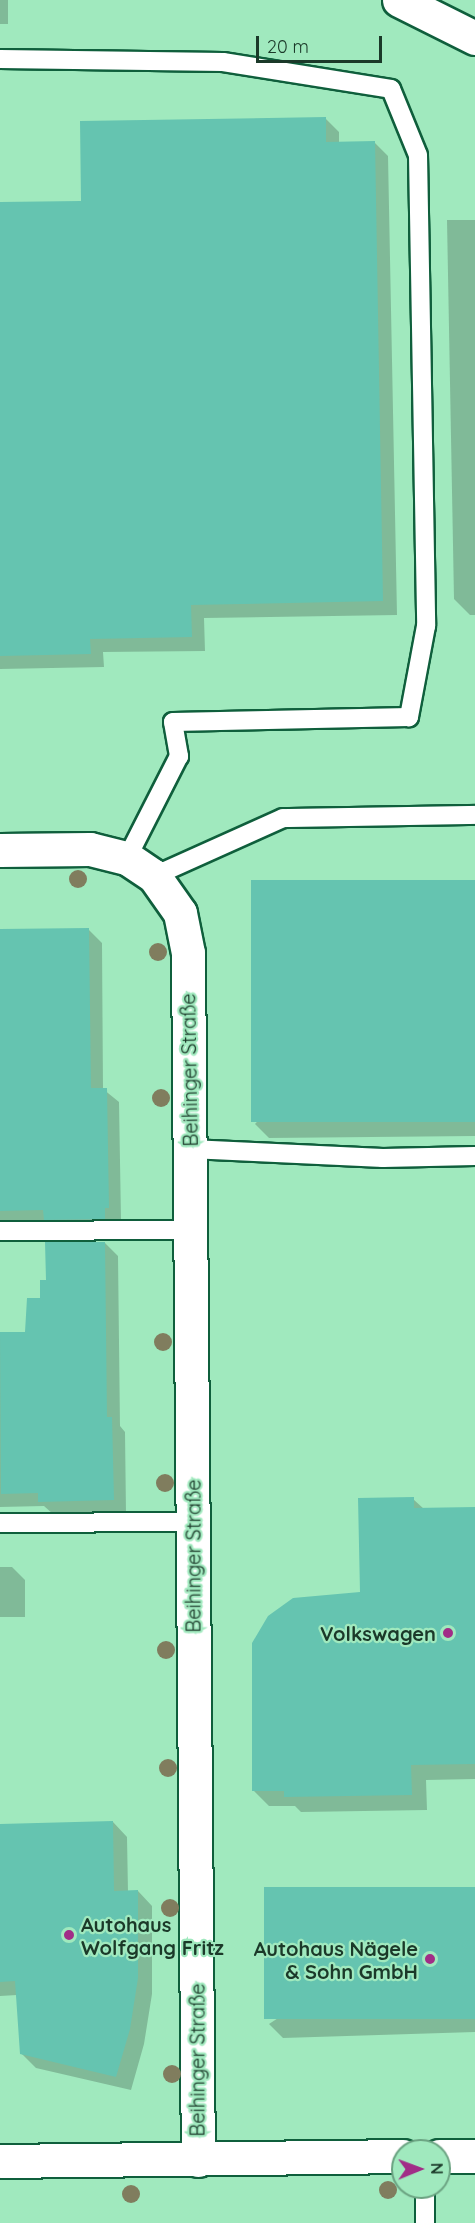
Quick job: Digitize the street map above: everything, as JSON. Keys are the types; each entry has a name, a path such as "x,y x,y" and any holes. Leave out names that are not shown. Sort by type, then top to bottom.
{"street":[{"path":"399,0 475,38"},
{"path":"0,850 90,849 127,858 154,876"},
{"name":"Beihinger Straße","path":"154,876 180,913 188,953 198,2160"},
{"path":"0,2161 391,2156"},
{"path":"451,2156 475,2156"}],"lane":[{"path":"0,59 223,62 391,89 418,155 426,626 409,717 173,722 179,756 127,858"},
{"path":"154,876 283,818 475,815"},
{"path":"190,1149 383,1158 475,1156"},
{"path":"0,1232 190,1230"},
{"path":"0,1523 193,1522"},
{"path":"425,2199 425,2223"}],"building":[{"path":"326,117 326,142 375,141 383,601 191,605 192,637 90,639 91,654 0,656 0,202 81,201 80,121"},
{"path":"251,880 475,880 475,1122 251,1122"},
{"path":"89,928 91,1088 107,1088 109,1208 105,1208 105,1219 44,1220 43,1210 0,1211 0,929"},
{"path":"45,1242 105,1242 107,1417 112,1417 114,1500 38,1502 38,1493 1,1494 0,1332 25,1332 27,1298 40,1298 40,1280 46,1280"},
{"path":"414,1497 414,1508 475,1507 475,1764 411,1765 412,1795 284,1797 284,1791 252,1791 252,1643 268,1616 293,1598 360,1592 358,1498"},
{"name":"Autohaus Wolfgang Fritz","path":"113,1821 114,1891 138,1890 138,1978 130,2029 116,2077 20,2054 15,1981 0,1982 0,1824"},
{"path":"264,1887 475,1887 475,2019 264,2019"}],"place":[{"name":"Volkswagen","path":"448,1633"},
{"name":"Autohaus Wolfgang Fritz","path":"69,1935"},
{"name":"Autohaus Nägele & Sohn GmbH","path":"430,1959"}]}
